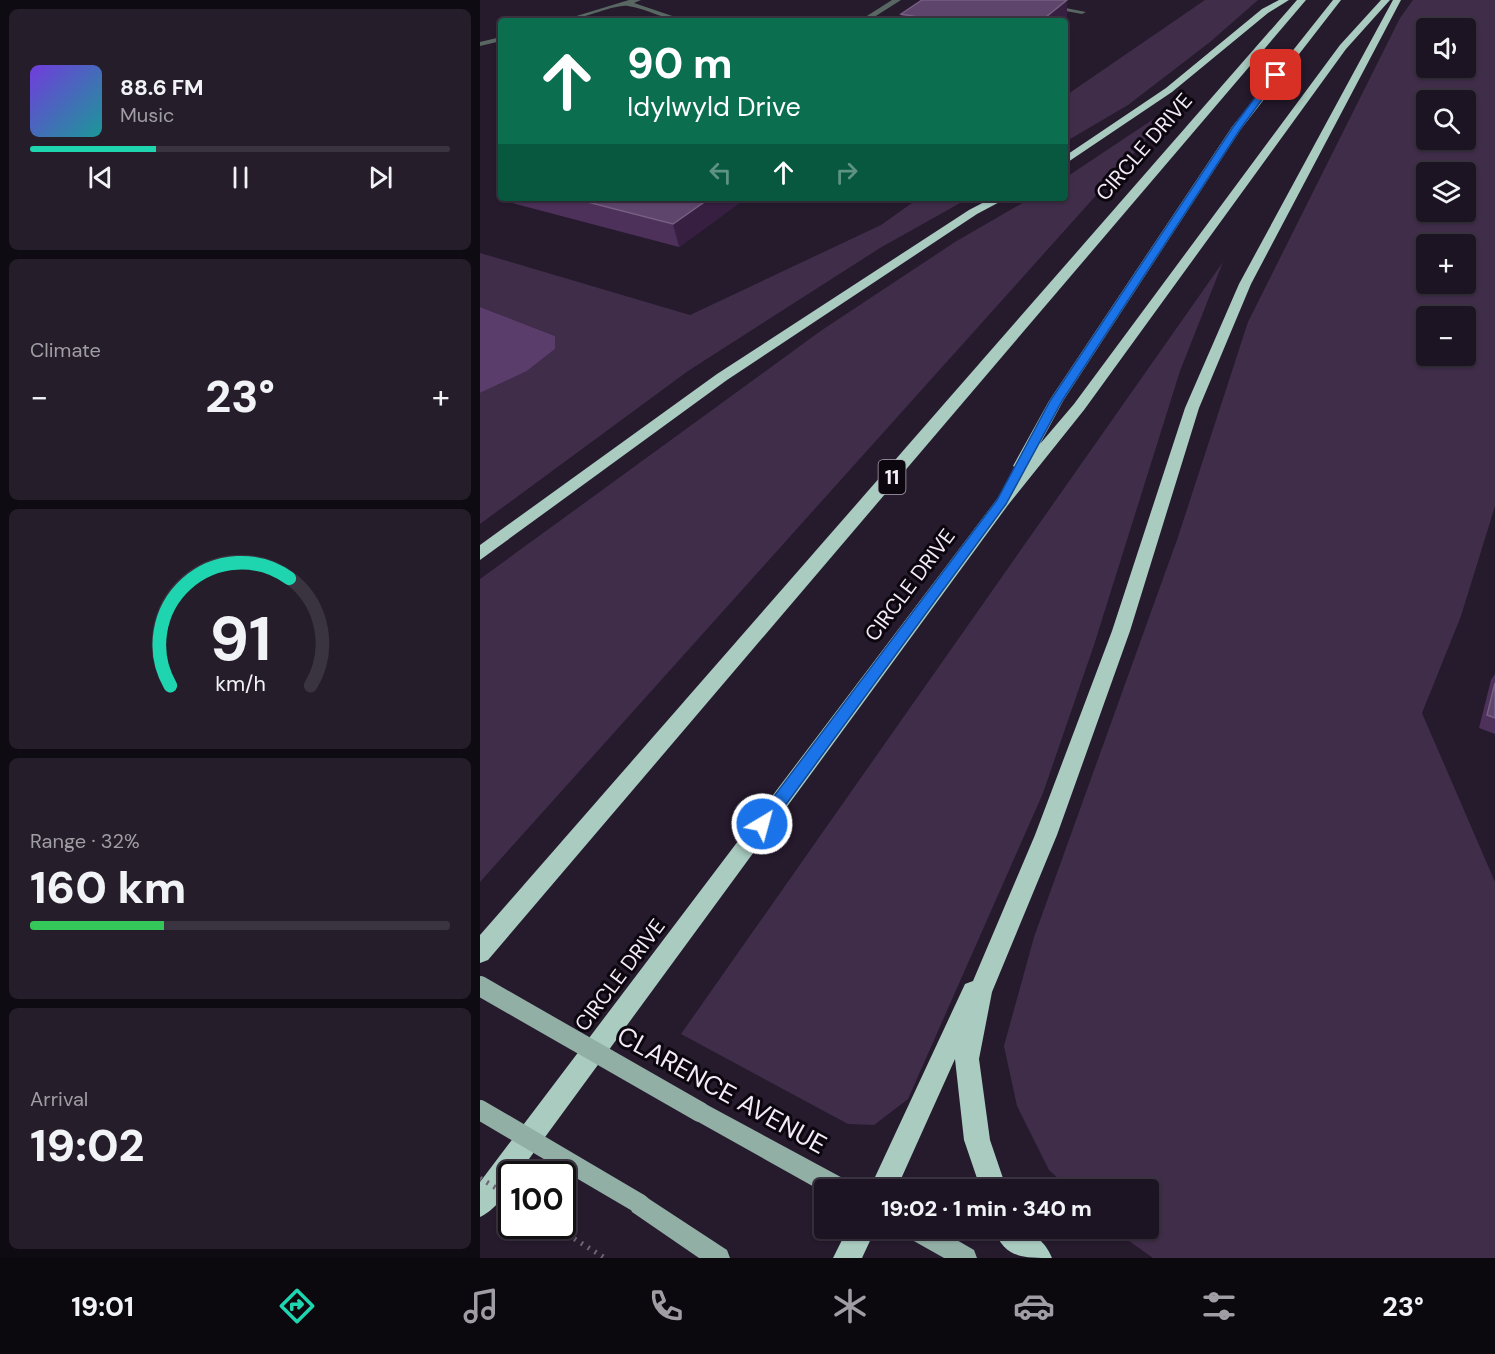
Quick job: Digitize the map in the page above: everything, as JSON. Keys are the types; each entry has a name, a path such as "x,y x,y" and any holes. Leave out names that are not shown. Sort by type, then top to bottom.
{"highway":[{"path":"1068,159 1169,90 1265,11 1285,0"},
{"name":"CIRCLE DRIVE","path":"480,952 689,713 1302,0"},
{"path":"1002,501 1056,401 1163,237 1237,127 1336,0"},
{"name":"CIRCLE DRIVE","path":"480,1204 1002,501 1080,407 1343,47 1386,0"},
{"path":"990,1179 977,1140 967,1059 980,992 1046,835 1121,631 1192,408 1245,284 1397,0"},
{"path":"480,554 722,377 973,212 995,201"},
{"path":"887,1179 1046,835"},
{"path":"847,1258 856,1239"},
{"path":"1015,1239 1038,1258"}],"main road":[{"name":"CLARENCE AVENUE","path":"480,986 822,1179"},
{"path":"480,1110 640,1204 719,1258"},
{"path":"932,1239 966,1258"}],"street":[{"path":"868,18 897,0"},
{"path":"1011,0 1082,12"},
{"path":"575,18 633,2 675,18"},
{"path":"480,44 498,40"}],"path":[{"path":"480,1178 498,1189"},
{"path":"575,1239 605,1258"}],"shaded area":[{"path":"1205,0 1258,0 1210,42 1128,105 1068,140 1068,94"},
{"path":"1413,0 1495,0 1495,506 1461,616 1422,713 1495,882 1495,1258 1153,1258 1126,1239 1159,1239 1159,1179 1059,1179 1049,1170 1017,1106 1004,1046 1034,937 1178,537 1248,322 1400,18"},
{"path":"1164,112 1170,113 480,882 480,579 822,330 955,242 1026,201 1068,201 1068,176"},
{"path":"915,201 964,201 880,248 688,371 480,524 480,393 527,371 555,349 555,336 480,307 480,253 690,315 881,225"},
{"path":"1223,262 1180,371 1094,645 1043,793 908,1099 874,1125 848,1124 681,1034"},
{"path":"480,307 555,336 555,349 527,371 480,393"}],"building":[{"path":"922,0 1067,0 1045,18 924,18 901,14"},
{"path":"584,201 706,201 673,224"},
{"path":"1495,683 1495,718 1487,715"}],"route":[{"path":"762,824 1002,501 1056,401 1237,127 1276,75"}]}
